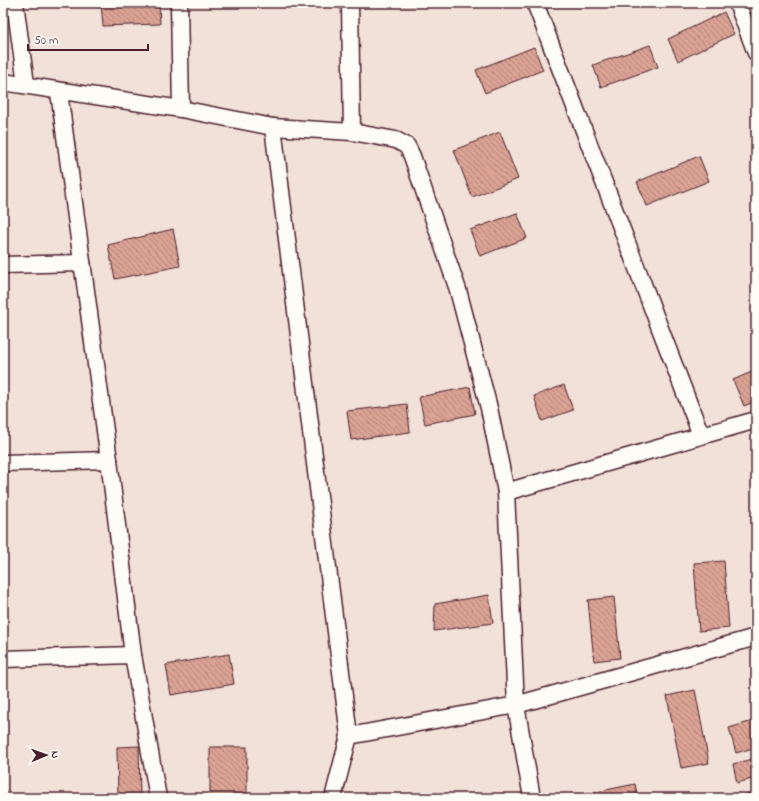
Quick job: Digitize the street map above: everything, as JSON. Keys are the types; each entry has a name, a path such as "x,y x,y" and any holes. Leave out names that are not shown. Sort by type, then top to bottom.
{"street":[{"path":"15,3 26,84"},
{"path":"179,3 180,109"},
{"path":"350,3 352,132"},
{"path":"535,3 701,435"},
{"path":"737,3 756,53"},
{"path":"3,82 26,84 59,92 180,109 273,127 352,132 396,140 407,146 412,156 458,290 489,408 506,492 516,705 532,798"},
{"path":"59,92 109,460 133,656 158,798"},
{"path":"273,127 349,736 333,798"},
{"path":"3,264 82,263"},
{"path":"506,492 756,420"},
{"path":"3,463 109,460"},
{"path":"349,736 516,705 756,637"},
{"path":"3,659 133,656"}],"building":[{"path":"101,3 159,3 160,24 103,26"},
{"path":"374,3 442,3 442,5 374,5"},
{"path":"724,12 734,34 678,61 668,39"},
{"path":"650,45 658,67 601,87 593,65"},
{"path":"534,47 543,70 485,93 476,70"},
{"path":"500,132 518,179 472,197 454,150"},
{"path":"699,156 709,181 647,206 637,182"},
{"path":"517,213 527,238 480,256 470,230"},
{"path":"173,229 180,266 115,279 108,245"},
{"path":"754,371 756,376 756,401 744,406 733,380"},
{"path":"564,385 573,410 542,421 534,396"},
{"path":"470,387 475,414 425,424 419,397"},
{"path":"407,404 410,432 351,440 347,411"},
{"path":"724,561 729,628 699,631 694,563"},
{"path":"489,595 493,623 434,631 435,604"},
{"path":"614,597 620,658 594,661 588,600"},
{"path":"229,654 234,684 171,695 166,665"},
{"path":"695,690 709,763 681,768 667,696"},
{"path":"756,720 756,747 736,753 729,728"},
{"path":"139,746 140,798 118,798 117,747"},
{"path":"210,747 247,747 247,798 210,798"},
{"path":"756,758 756,778 737,783 733,764"},
{"path":"635,784 638,798 572,797"},
{"path":"756,791 756,798 735,798"}]}
